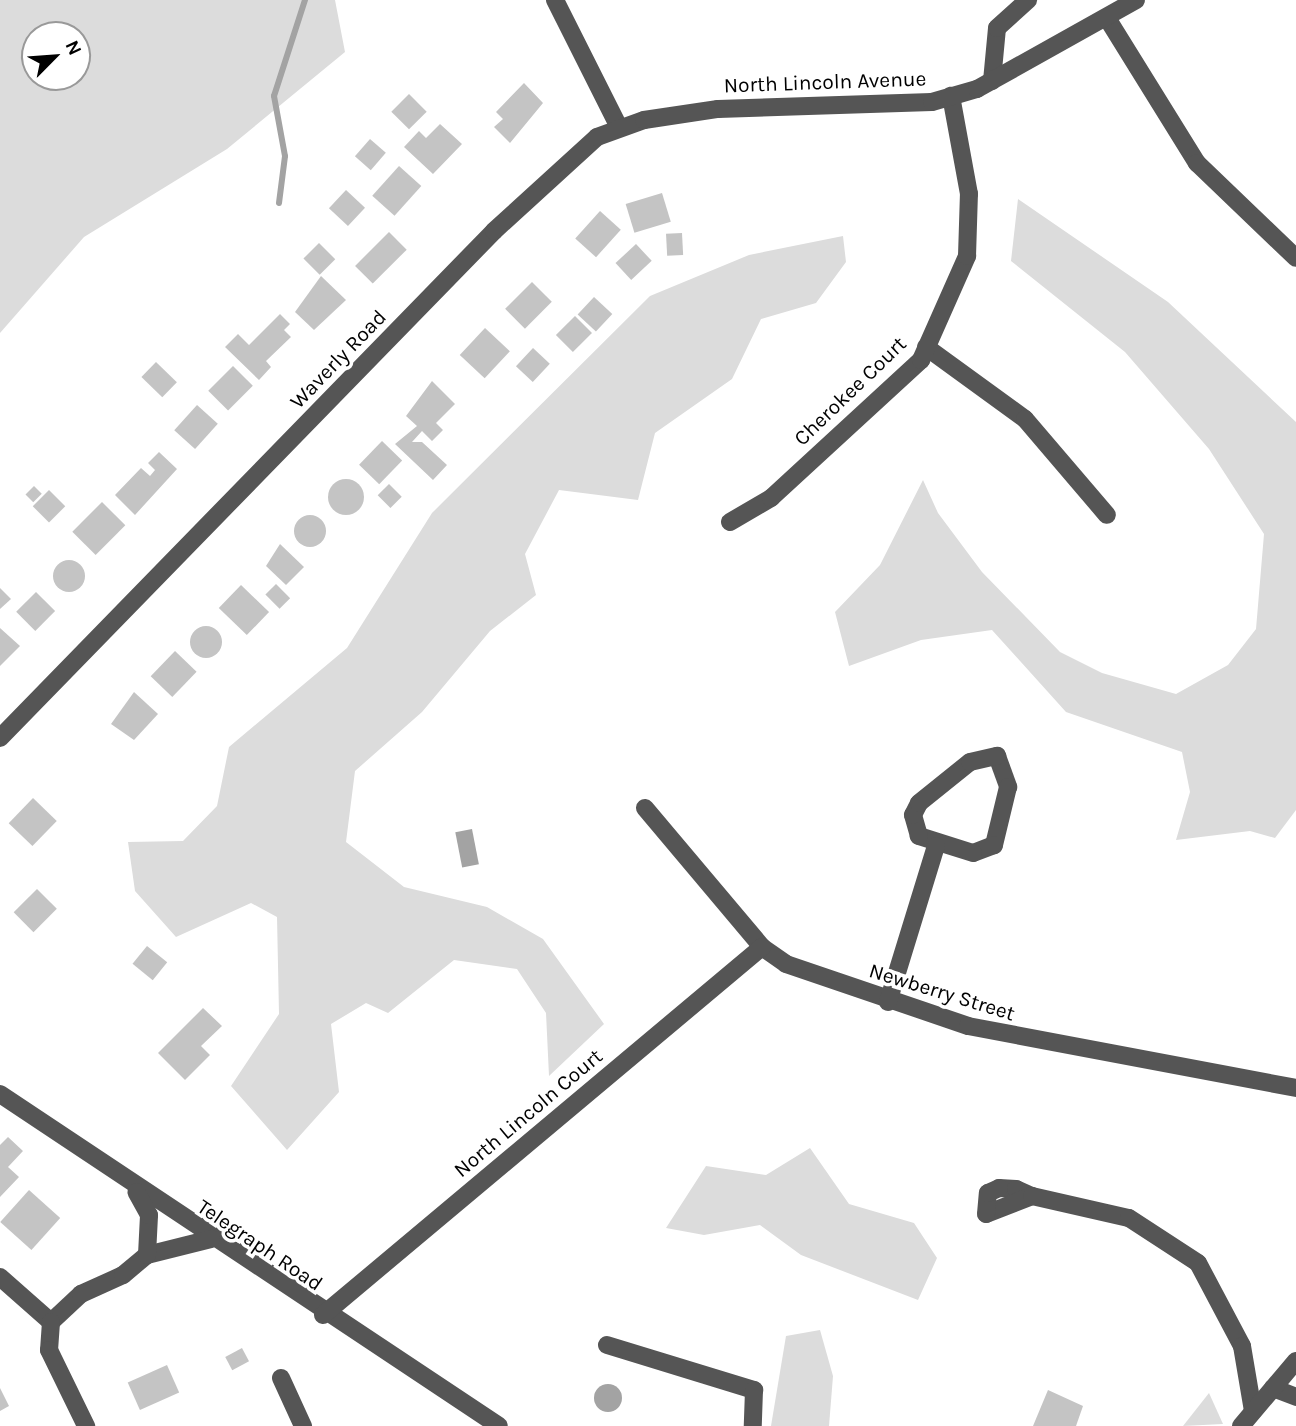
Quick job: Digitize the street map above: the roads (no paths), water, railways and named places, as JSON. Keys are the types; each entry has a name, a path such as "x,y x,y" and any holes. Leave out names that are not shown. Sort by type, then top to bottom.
{"street":[{"path":"555,0 619,127"},
{"path":"992,81 997,28 1028,0"},
{"name":"North Lincoln Avenue","path":"619,127 718,109 951,96 992,81 1136,0"},
{"path":"1107,18 1197,163 1296,258"},
{"name":"Cherokee Court","path":"730,522 771,498 926,347 967,256 969,194 951,96"},
{"name":"Waverly Road","path":"0,738 494,231 574,155 619,127"},
{"path":"926,347 1026,419 1108,516"},
{"path":"997,756 1008,775 1000,835 984,852 936,846 913,827 919,803 970,762 997,756"},
{"name":"Newberry Street","path":"645,808 762,947 786,964 888,1002 1045,1044 1296,1088"},
{"path":"888,1002 936,846"},
{"name":"North Lincoln Court","path":"323,1315 762,947"},
{"name":"Telegraph Road","path":"0,1094 323,1315 499,1426"},
{"path":"130,1184 149,1215 147,1255"},
{"path":"1032,1196 1129,1218 1198,1263 1242,1346 1253,1411"},
{"path":"86,1426 49,1350 51,1322 81,1294 122,1275 147,1255 211,1239"},
{"path":"0,1277 51,1322"},
{"path":"607,1345 754,1390 753,1426"},
{"path":"1241,1426 1296,1361"},
{"path":"281,1378 303,1426"},
{"path":"1273,1388 1296,1397"}],"waterway":[{"path":"279,203 285,156 274,96 305,0"}]}
